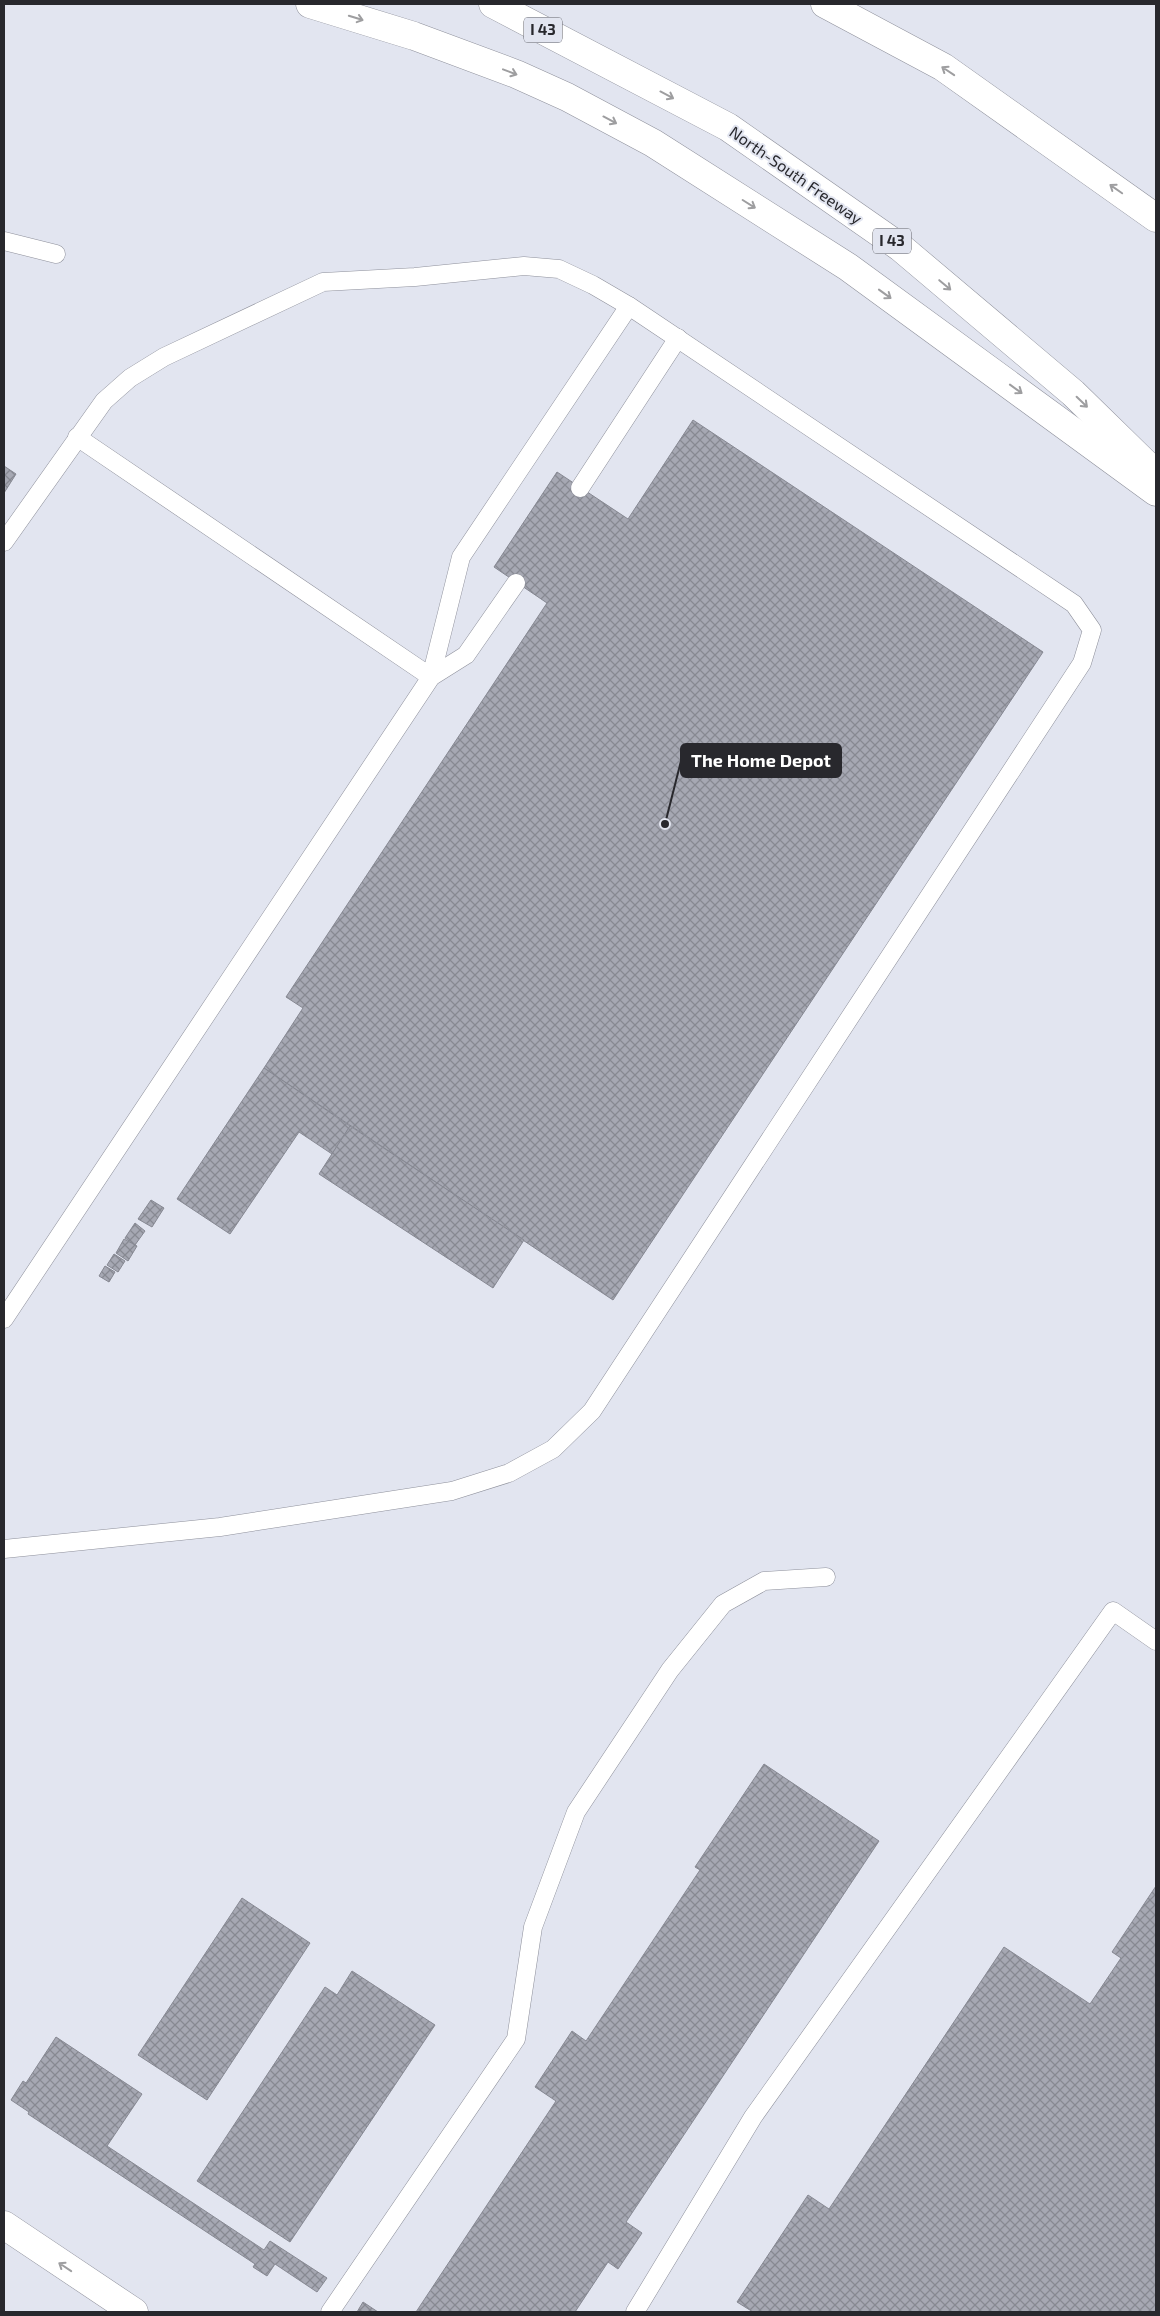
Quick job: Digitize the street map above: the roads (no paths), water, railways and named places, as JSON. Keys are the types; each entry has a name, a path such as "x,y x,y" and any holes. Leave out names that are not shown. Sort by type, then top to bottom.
{"main road":[{"path":"310,4 414,36 516,74 567,97 653,143 848,267 1156,492"},
{"name":"North-South Freeway","path":"493,4 728,127 900,247 1073,393 1156,474"},
{"path":"825,4 943,67 1156,218"},
{"path":"4,2225 134,2312"}],"lane":[{"path":"4,241 56,254"},
{"path":"4,542 104,401 130,378 164,357 323,282 415,277 524,266 559,269 593,285 629,306 1074,604 1092,630 1082,663 592,1411 553,1449 509,1473 452,1492 220,1527 4,1549"},
{"path":"4,1319 432,676 461,557 629,306"},
{"path":"580,488 678,338"},
{"path":"77,438 432,676"},
{"path":"432,676 466,655 516,582"},
{"path":"330,2312 516,2039 533,1927 576,1812 670,1670 723,1604 764,1581 826,1577"},
{"path":"635,2312 753,2117 1114,1611 1156,1641"}],"place":[{"name":"The Home Depot","path":"665,824"}]}
